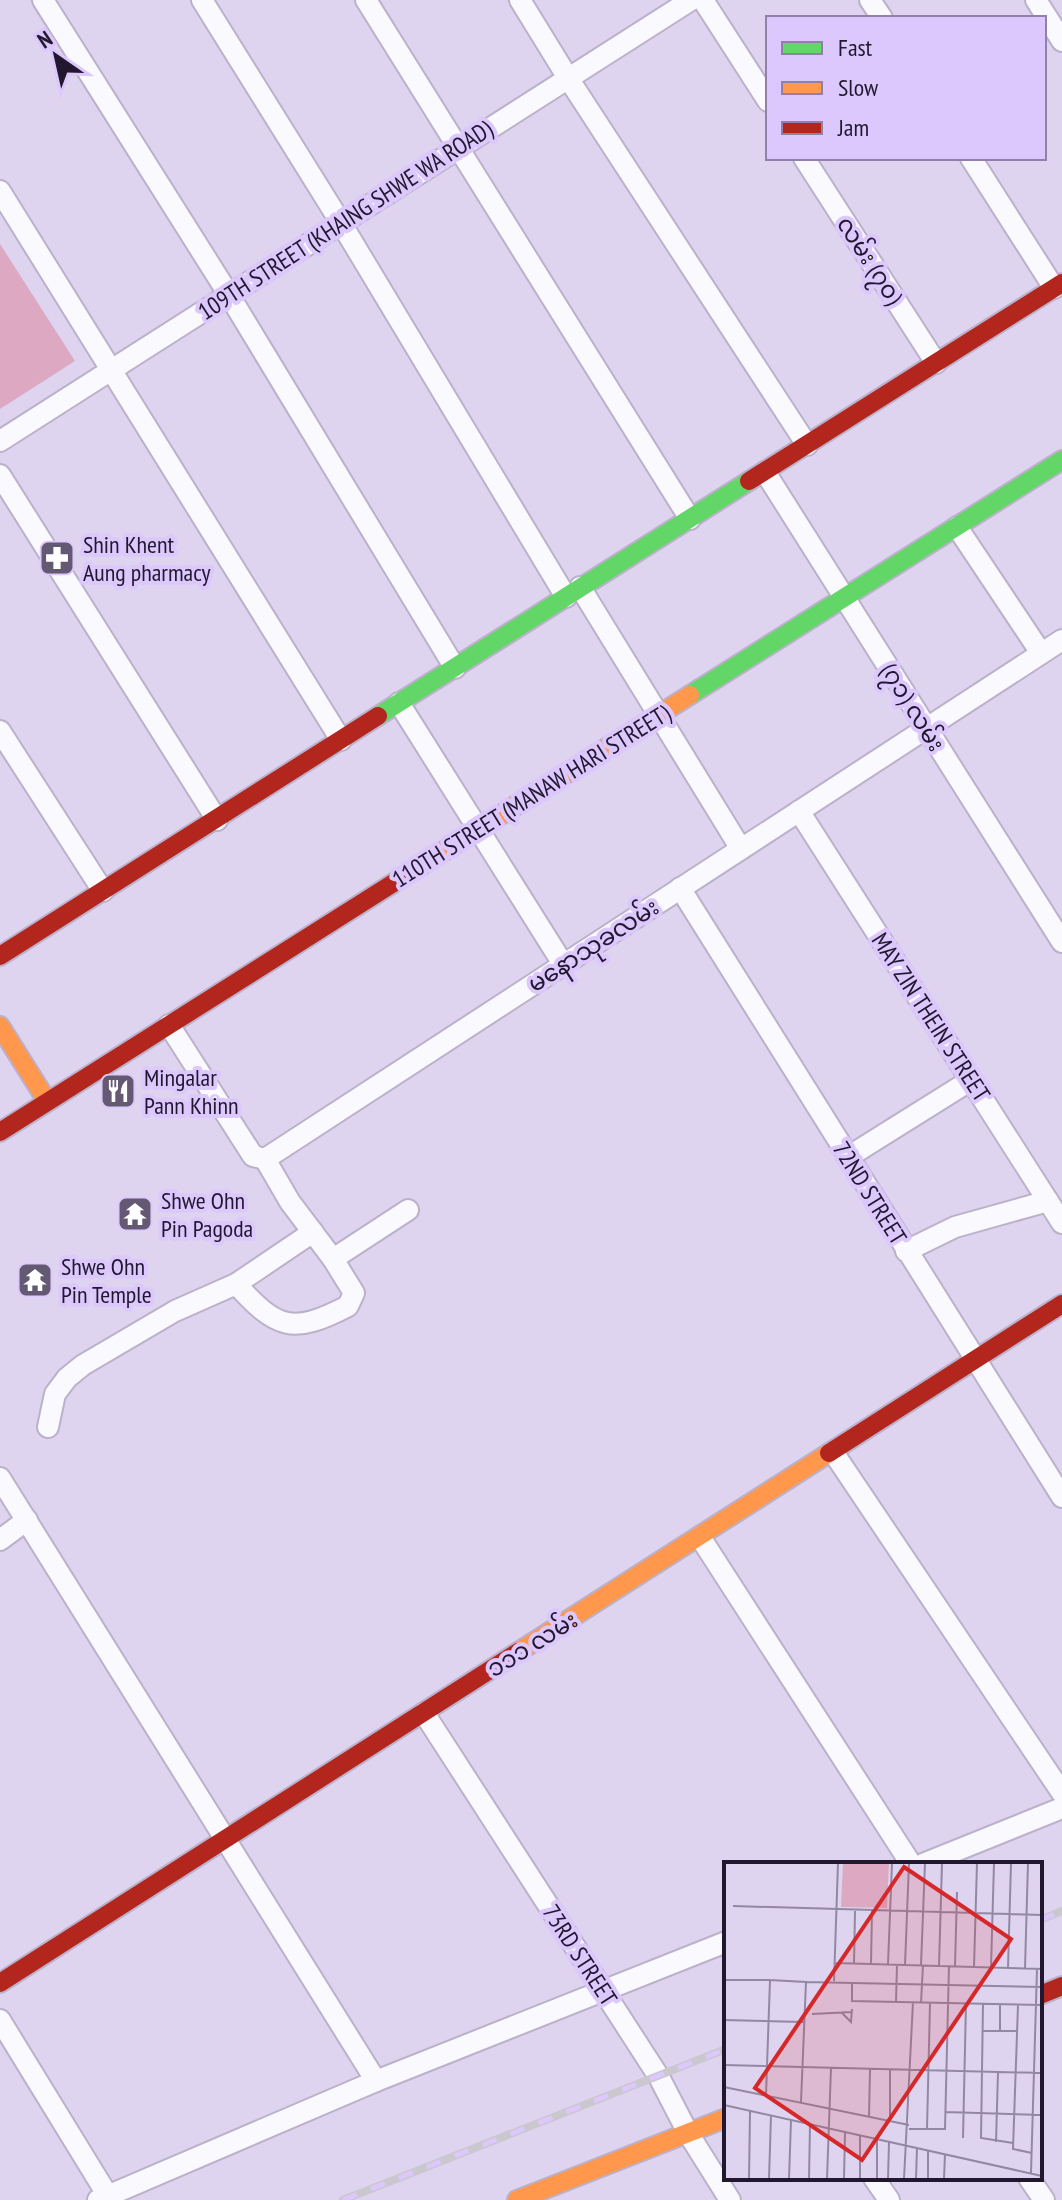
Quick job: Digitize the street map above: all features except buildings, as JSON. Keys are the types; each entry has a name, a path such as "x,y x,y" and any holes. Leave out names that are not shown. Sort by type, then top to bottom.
{"street":[{"path":"43,0 229,295 455,668"},
{"path":"202,0 573,592 659,715 741,849"},
{"path":"366,0 690,519"},
{"path":"520,0 807,445"},
{"name":"109TH STREET (KHAING SHWE WA ROAD)","path":"0,441 691,0"},
{"path":"703,0 766,98"},
{"path":"1036,0 1062,41"},
{"name":"လမ်း (၇၀)","path":"805,160 936,363"},
{"path":"0,956 1058,286 972,160"},
{"path":"0,191 341,740"},
{"name":"110TH STREET (MANAW HARI STREET)","path":"6,1122 47,1101 169,1025 1062,460"},
{"name":"(၇၁) လမ်း","path":"765,472 1062,942"},
{"path":"0,475 217,820"},
{"path":"957,527 1051,646 1062,665"},
{"name":"မနောသုခလမ်း","path":"265,1159 1051,646"},
{"path":"399,703 563,964"},
{"path":"0,731 103,891"},
{"name":"MAY ZIN THEIN STREET","path":"799,811 1062,1223"},
{"name":"72ND STREET","path":"680,888 1062,1497"},
{"path":"169,1025 253,1156 265,1159 290,1202 354,1293 348,1306 330,1316 305,1323 284,1323 273,1320 257,1308 236,1284"},
{"path":"0,1026 47,1101"},
{"path":"848,1157 971,1080"},
{"path":"906,1251 955,1227 1048,1201"},
{"path":"333,1259 408,1210"},
{"path":"48,1427 55,1394 67,1378 83,1365 175,1311 236,1284 313,1232"},
{"name":"၁၁၁ လမ်း","path":"0,1983 1062,1304"},
{"path":"833,1452 1062,1793"},
{"path":"0,1478 376,2081"},
{"path":"0,1540 27,1520"},
{"path":"700,1537 910,1862"},
{"name":"73RD STREET","path":"424,1713 659,2077 688,2133 730,2200"},
{"path":"928,1862 1062,1808"},
{"path":"0,2020 103,2198 376,2081 724,1943"},
{"path":"1042,1994 1062,1986"},
{"path":"517,2200 548,2195 724,2119"},
{"path":"875,2180 889,2200"},
{"path":"1030,2180 1044,2200"}],"shaded area":[{"path":"0,244 75,361 0,409"}],"railway":[{"path":"1042,1919 1062,1911"},
{"path":"343,2200 724,2050"}],"traffic: fast":[{"path":"690,695 1062,460"},
{"path":"378,716 749,481"}],"traffic: slow":[{"path":"414,870 690,695"},
{"path":"0,1026 47,1101"},
{"path":"518,1652 829,1453"},
{"path":"517,2200 724,2119"}],"traffic: jam":[{"path":"749,481 1062,283"},
{"path":"0,956 378,716"},
{"path":"0,1132 414,870"},
{"path":"829,1453 1062,1304"},
{"path":"0,1983 518,1652"},
{"path":"1042,1994 1062,1986"}],"place":[{"name":"Shin Khent Aung pharmacy","path":"57,558"},
{"name":"Mingalar Pann Khinn","path":"118,1091"},
{"name":"Shwe Ohn Pin Pagoda","path":"135,1214"},
{"name":"Shwe Ohn Pin Temple","path":"35,1280"}]}
